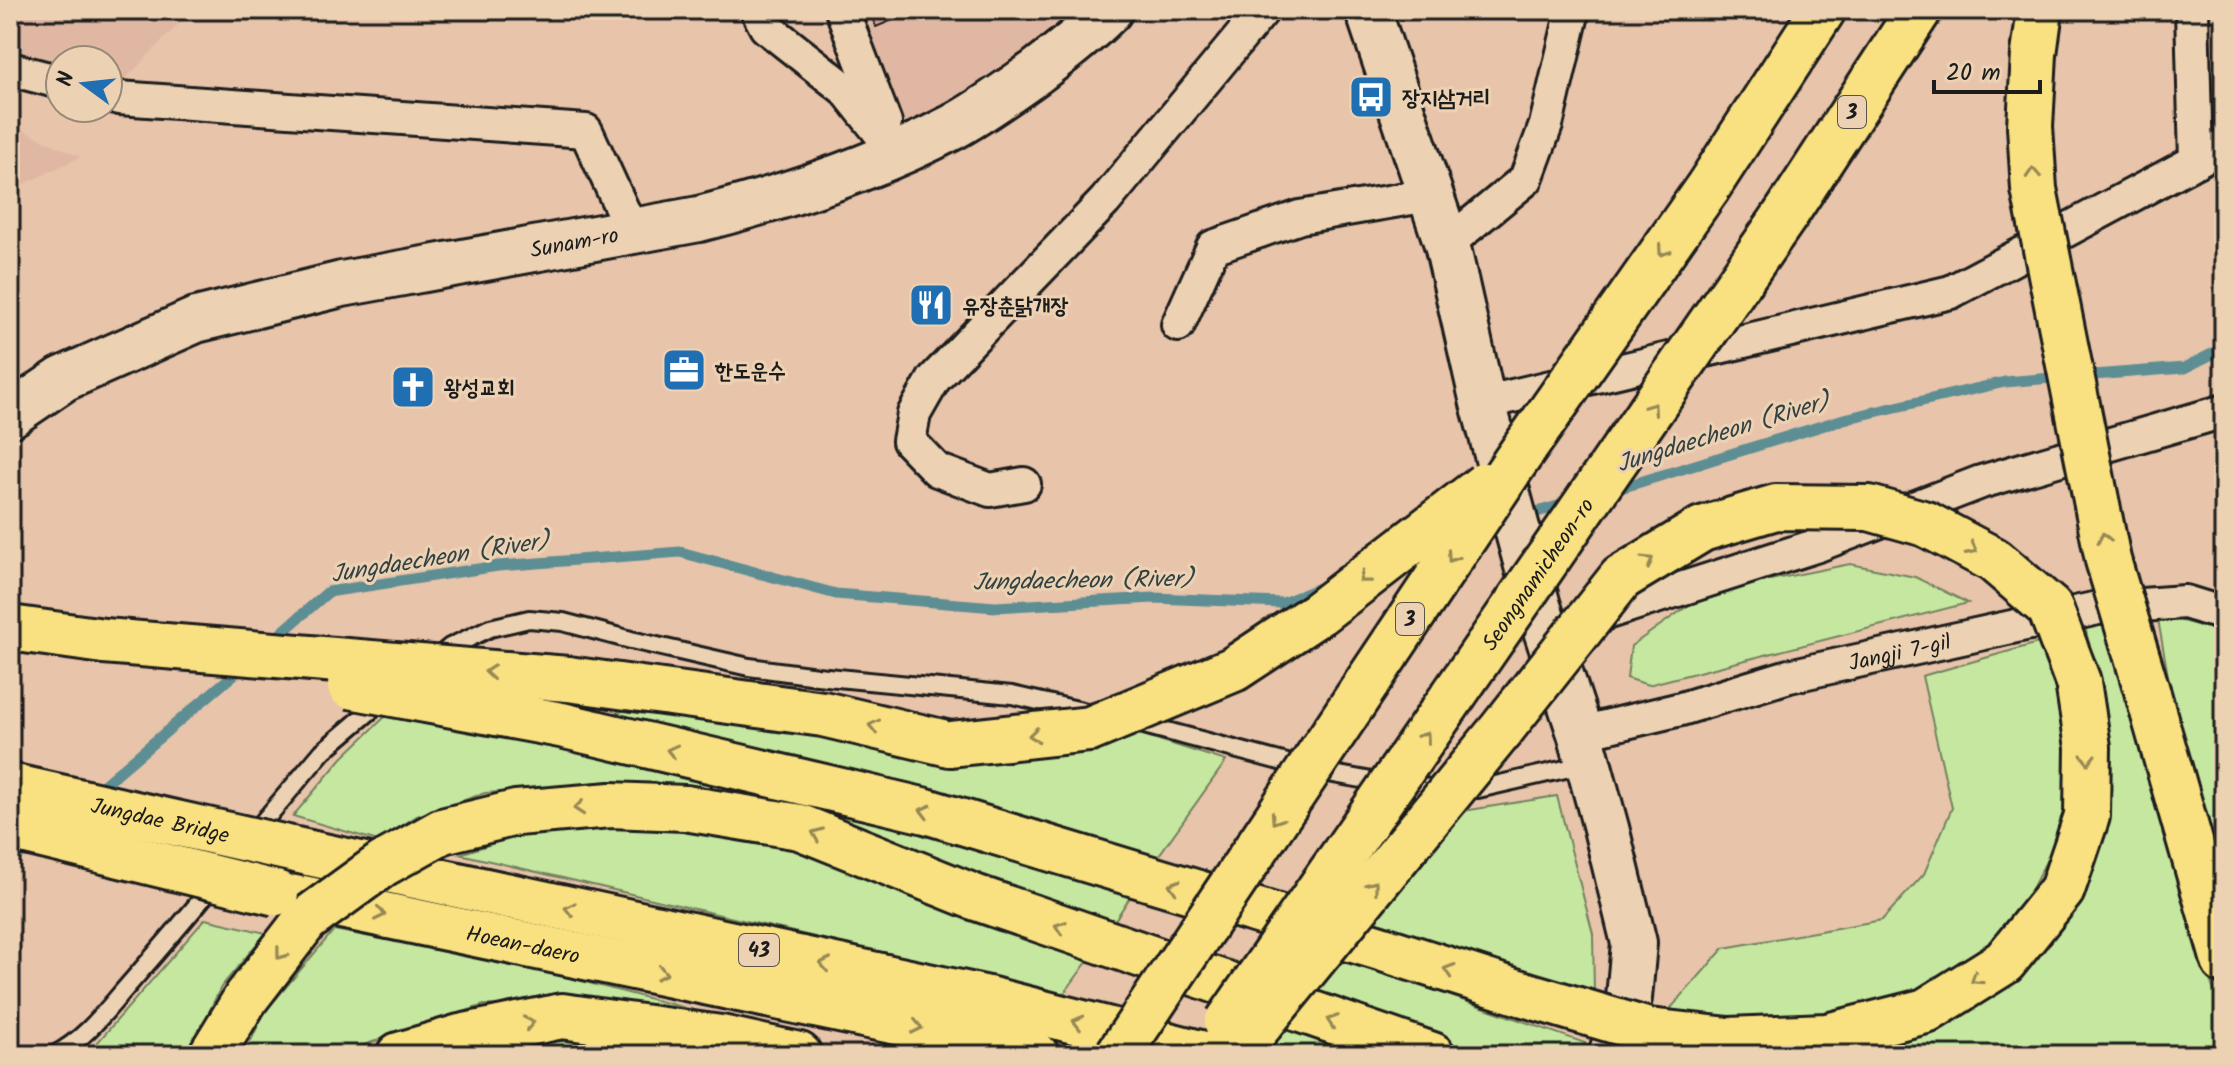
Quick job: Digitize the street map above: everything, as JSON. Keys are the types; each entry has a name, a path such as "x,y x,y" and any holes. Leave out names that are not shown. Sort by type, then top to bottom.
{"highway":[{"name":"3","path":"1118,1055 1515,462 1708,187 1823,10"},
{"name":"Seongnamicheon-ro","path":"1207,1055 1786,214 1919,10"},
{"path":"2040,10 2030,126 2034,189 2108,560 2224,961"},
{"path":"104,641 568,679 823,714 950,744 1090,729 1234,669 1319,613 1515,462"},
{"path":"10,628 104,641 561,725 926,811 1377,947 1649,1031 1729,1040 1827,1036 1926,1011 2004,962 2062,890 2087,816 2088,747 2078,682 2050,608 1994,560 1926,524 1869,508 1776,507 1702,529 1621,578 1501,730 1235,1055"},
{"name":"Jungdae Bridge","path":"10,786 309,853"},
{"path":"211,1055 246,998 306,920 383,864 442,831 516,813 611,805 685,808 800,827 974,897 1432,1055"},
{"name":"Hoean-daero","path":"10,828 276,893 945,1032 1036,1055"},
{"name":"Hoean-daero","path":"309,853 988,999 1207,1055"},
{"path":"399,1055 460,1037 562,1016 721,1038 799,1055"}],"street":[{"path":"757,10 766,27 846,90 897,154"},
{"path":"842,10 897,154"},
{"name":"Sunam-ro","path":"10,415 63,379 196,320 342,284 699,219 818,185 897,154 955,126 1054,58 1110,10"},
{"path":"1024,484 990,490 937,470 909,441 914,414 934,379 1105,201 1263,10"},
{"path":"1368,10 1447,244 1483,403 1542,619 1584,748 1634,943 1629,998 1611,1055"},
{"path":"1483,403 1951,292 2210,154 2192,10"},
{"path":"1447,244 1526,179 1546,125 1575,14"},
{"path":"10,69 44,78"},
{"path":"124,98 586,131 632,231"},
{"path":"1178,325 1213,247 1300,217 1429,195"},
{"path":"1542,619 1818,545 1981,482 2224,411"},
{"name":"Jangji 7-gil","path":"1584,748 1681,709 1789,676 2098,608 2185,602 2224,614"}],"lane":[{"path":"54,1055 65,1050 94,1024 184,922 323,751 450,647 490,628 529,619 563,622 749,667 1012,695 1145,725 1317,771 1405,787 1478,789 1584,748"}],"shaded area":[{"path":"10,10 192,10 124,80 124,44 44,44 44,78 10,69"},
{"path":"841,10 1110,10 897,154"},
{"path":"10,124 80,157 10,191"}],"green space":[{"path":"1850,564 1915,577 1968,603 1648,685 1627,678 1631,646 1706,593"},
{"path":"2157,614 2211,629 2224,641 2224,908 2183,760"},
{"path":"2111,619 2198,949 2224,1017 2224,1055 1838,1055 1857,1052 1955,1015 2055,920 2100,850 2101,786 2096,675 2084,622"},
{"path":"2038,643 2061,703 2070,768 2063,828 2017,918 1962,967 1886,1013 1711,1022 1670,1009 1724,948 1882,920 1924,874 1952,808 1922,676"},
{"path":"629,709 794,726 1108,724 1226,761 1154,862 612,714"},
{"path":"391,711 676,768 1138,885 1111,926 707,795 620,783 485,793 417,816 378,841 293,816 342,758"},
{"path":"1557,796 1593,934 1594,993 1361,926 1451,813"},
{"path":"607,825 718,827 775,840 1095,951 1063,995 460,854 538,829"},
{"path":"205,919 266,933 221,987 188,1055 82,1055 91,1050"},
{"path":"334,930 523,966 736,1021 625,1010 484,1005 360,1046 352,1055 244,1055 264,1013"},
{"path":"1339,957 1585,1043 1581,1055 1484,1055 1310,997"},
{"path":"1290,1022 1383,1055 1311,1055 1272,1046"},
{"path":"540,1041 649,1043 706,1055 465,1055"}],"building":[{"path":"869,10 917,10 876,27"}],"waterway":[{"name":"Jungdaecheon (River)","path":"2080,376 2184,368 2224,348"},
{"name":"Jungdaecheon (River)","path":"1611,491 1844,419 2005,382 2063,377"},
{"name":"Jungdaecheon (River)","path":"1523,516 1572,502"},
{"name":"Jungdaecheon (River)","path":"270,643 328,592 498,566 680,552 836,594 995,607 1154,598 1283,603 1326,585"},
{"name":"Jungdaecheon (River)","path":"94,793 245,665"},
{"name":"Jungdaecheon (River)","path":"10,862 31,845"}],"place":[{"name":"장지삼거리","path":"1371,97"},
{"name":"유장춘닭개장","path":"931,305"},
{"name":"한도운수","path":"684,370"},
{"name":"왕성교회","path":"413,387"}]}
